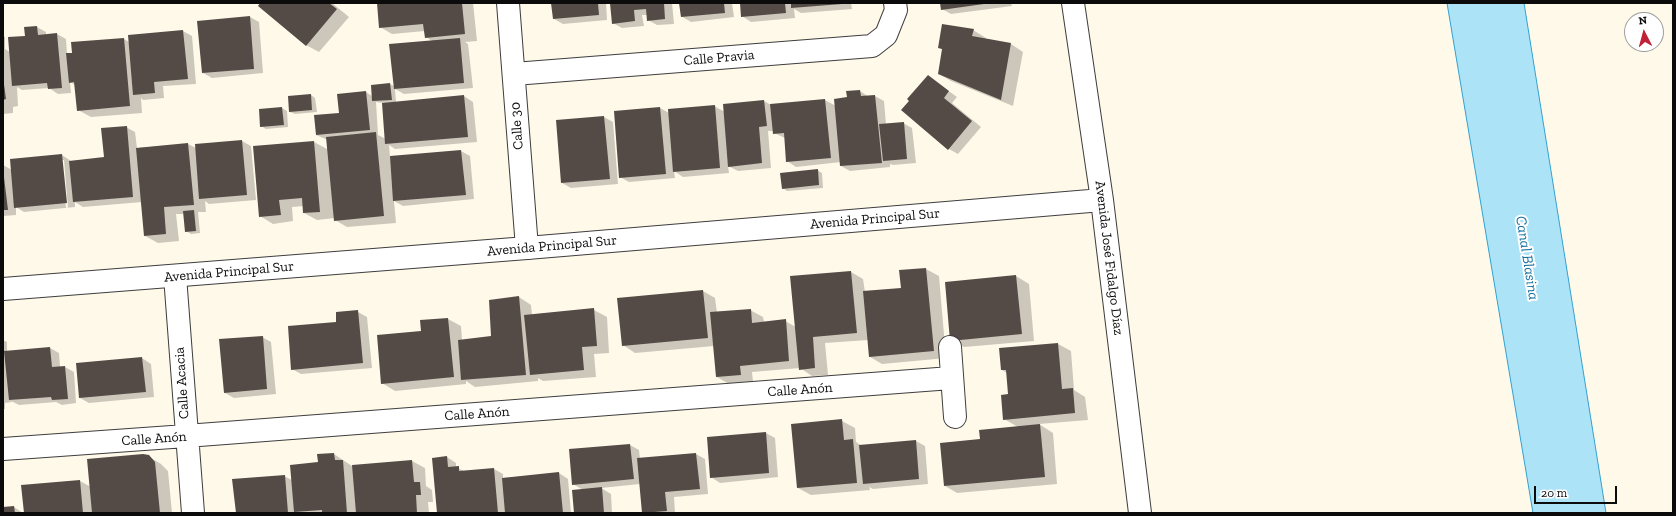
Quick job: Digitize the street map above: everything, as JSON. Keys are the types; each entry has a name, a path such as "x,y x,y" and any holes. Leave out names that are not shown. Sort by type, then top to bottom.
{"street":[{"name":"Calle 30","path":"508,3 527,248"},
{"name":"Calle Pravia","path":"514,74 872,46 886,35 896,10 895,3"},
{"name":"Avenida José Fidalgo Díaz","path":"1074,3 1102,200 1140,513"},
{"name":"Avenida Principal Sur","path":"3,289 527,248 1102,200"},
{"name":"Calle Acacia","path":"175,276 193,513"},
{"path":"950,347 951,378 955,417"},
{"name":"Calle Anón","path":"3,449 951,378"}],"water":[{"name":"Canal Blasina","path":"1447,3 1524,3 1606,513 1533,513"}],"building":[{"path":"260,3 329,3 337,9 306,46 258,6"},
{"path":"377,3 462,3 465,34 425,38 423,24 379,28"},
{"path":"551,3 598,3 599,15 553,19"},
{"path":"610,3 664,3 665,19 647,21 646,9 634,10 635,21 612,24"},
{"path":"679,3 724,3 725,13 681,17"},
{"path":"740,3 785,3 786,13 741,17"},
{"path":"791,3 842,3 842,4 791,8"},
{"path":"940,3 984,3 984,4 941,10"},
{"path":"250,16 254,69 202,73 197,21"},
{"path":"942,24 974,29 972,36 1011,43 1001,100 938,74 942,49 938,48"},
{"path":"37,26 38,35 57,33 62,88 48,89 47,83 12,86 8,37 25,36 24,27"},
{"path":"183,30 188,79 154,82 155,93 133,95 128,35"},
{"path":"124,38 130,106 77,111 74,82 69,83 66,53 72,53 71,42"},
{"path":"460,38 464,83 394,89 389,44"},
{"path":"928,75 949,91 944,98 972,121 948,150 901,110 909,101 907,99"},
{"path":"3,77 6,99 3,100"},
{"path":"390,83 392,100 372,101 371,85"},
{"path":"860,90 861,96 875,95 882,163 840,166 834,99 847,97 846,91"},
{"path":"366,91 370,130 316,135 314,115 339,113 337,94"},
{"path":"311,94 312,110 289,112 288,96"},
{"path":"464,95 468,137 385,144 382,103"},
{"path":"825,99 831,158 786,162 784,133 773,134 770,104"},
{"path":"764,100 767,126 759,127 762,163 728,167 723,104"},
{"path":"715,105 720,168 673,172 668,109"},
{"path":"282,107 284,125 260,127 259,109"},
{"path":"660,107 666,174 619,178 614,111"},
{"path":"604,116 610,179 561,183 556,120"},
{"path":"904,122 907,159 883,161 879,124"},
{"path":"127,126 133,197 73,202 69,161 104,157 101,128"},
{"path":"376,132 384,216 334,221 326,137"},
{"path":"242,140 247,195 199,199 195,144"},
{"path":"314,141 320,212 303,213 302,198 279,200 281,215 259,217 253,146"},
{"path":"188,143 194,205 164,207 166,234 144,236 136,148"},
{"path":"461,150 466,195 393,201 390,156"},
{"path":"62,154 67,203 14,208 10,159"},
{"path":"3,169 8,210 3,210"},
{"path":"818,169 819,185 782,189 780,173"},
{"path":"194,210 196,231 185,232 183,211"},
{"path":"926,268 934,351 869,357 863,291 901,288 899,270"},
{"path":"851,271 857,333 813,337 815,368 799,370 790,276"},
{"path":"1016,275 1022,334 950,341 945,282"},
{"path":"703,290 708,338 622,346 617,298"},
{"path":"519,296 526,375 461,380 458,340 491,336 489,300"},
{"path":"594,308 597,346 582,347 584,370 530,375 524,315"},
{"path":"751,309 752,323 786,319 789,361 740,366 741,375 716,377 710,312"},
{"path":"358,310 363,363 291,370 288,326 336,322 336,312"},
{"path":"448,318 454,377 381,384 377,335 421,331 420,320"},
{"path":"263,336 267,389 224,393 219,339"},
{"path":"1058,343 1062,389 1073,388 1075,413 1003,420 1001,395 1008,394 1006,370 1001,370 999,348"},
{"path":"50,347 52,367 65,366 68,399 52,400 51,397 9,400 4,351"},
{"path":"142,357 146,392 79,398 76,363"},
{"path":"842,419 844,440 853,439 857,483 797,488 791,424"},
{"path":"1040,424 1045,477 944,486 940,443 980,439 979,430"},
{"path":"766,432 769,473 710,478 707,437"},
{"path":"916,440 919,479 863,484 859,445"},
{"path":"630,444 634,479 572,485 569,449"},
{"path":"334,453 335,460 343,460 347,513 322,513 322,510 294,512 290,465 318,462 317,454"},
{"path":"696,453 700,489 665,492 667,511 642,513 637,458"},
{"path":"143,454 149,455 155,462 160,513 92,513 87,459"},
{"path":"447,456 448,467 459,466 459,471 494,468 498,513 437,513 432,458"},
{"path":"412,460 414,482 420,482 421,495 416,495 417,513 356,513 352,465"},
{"path":"559,472 563,513 505,513 502,478"},
{"path":"285,475 288,513 236,513 232,479"},
{"path":"80,480 83,513 24,513 21,485"},
{"path":"602,487 604,513 574,513 572,490"},
{"path":"14,506 15,513 3,513 3,507"}]}
